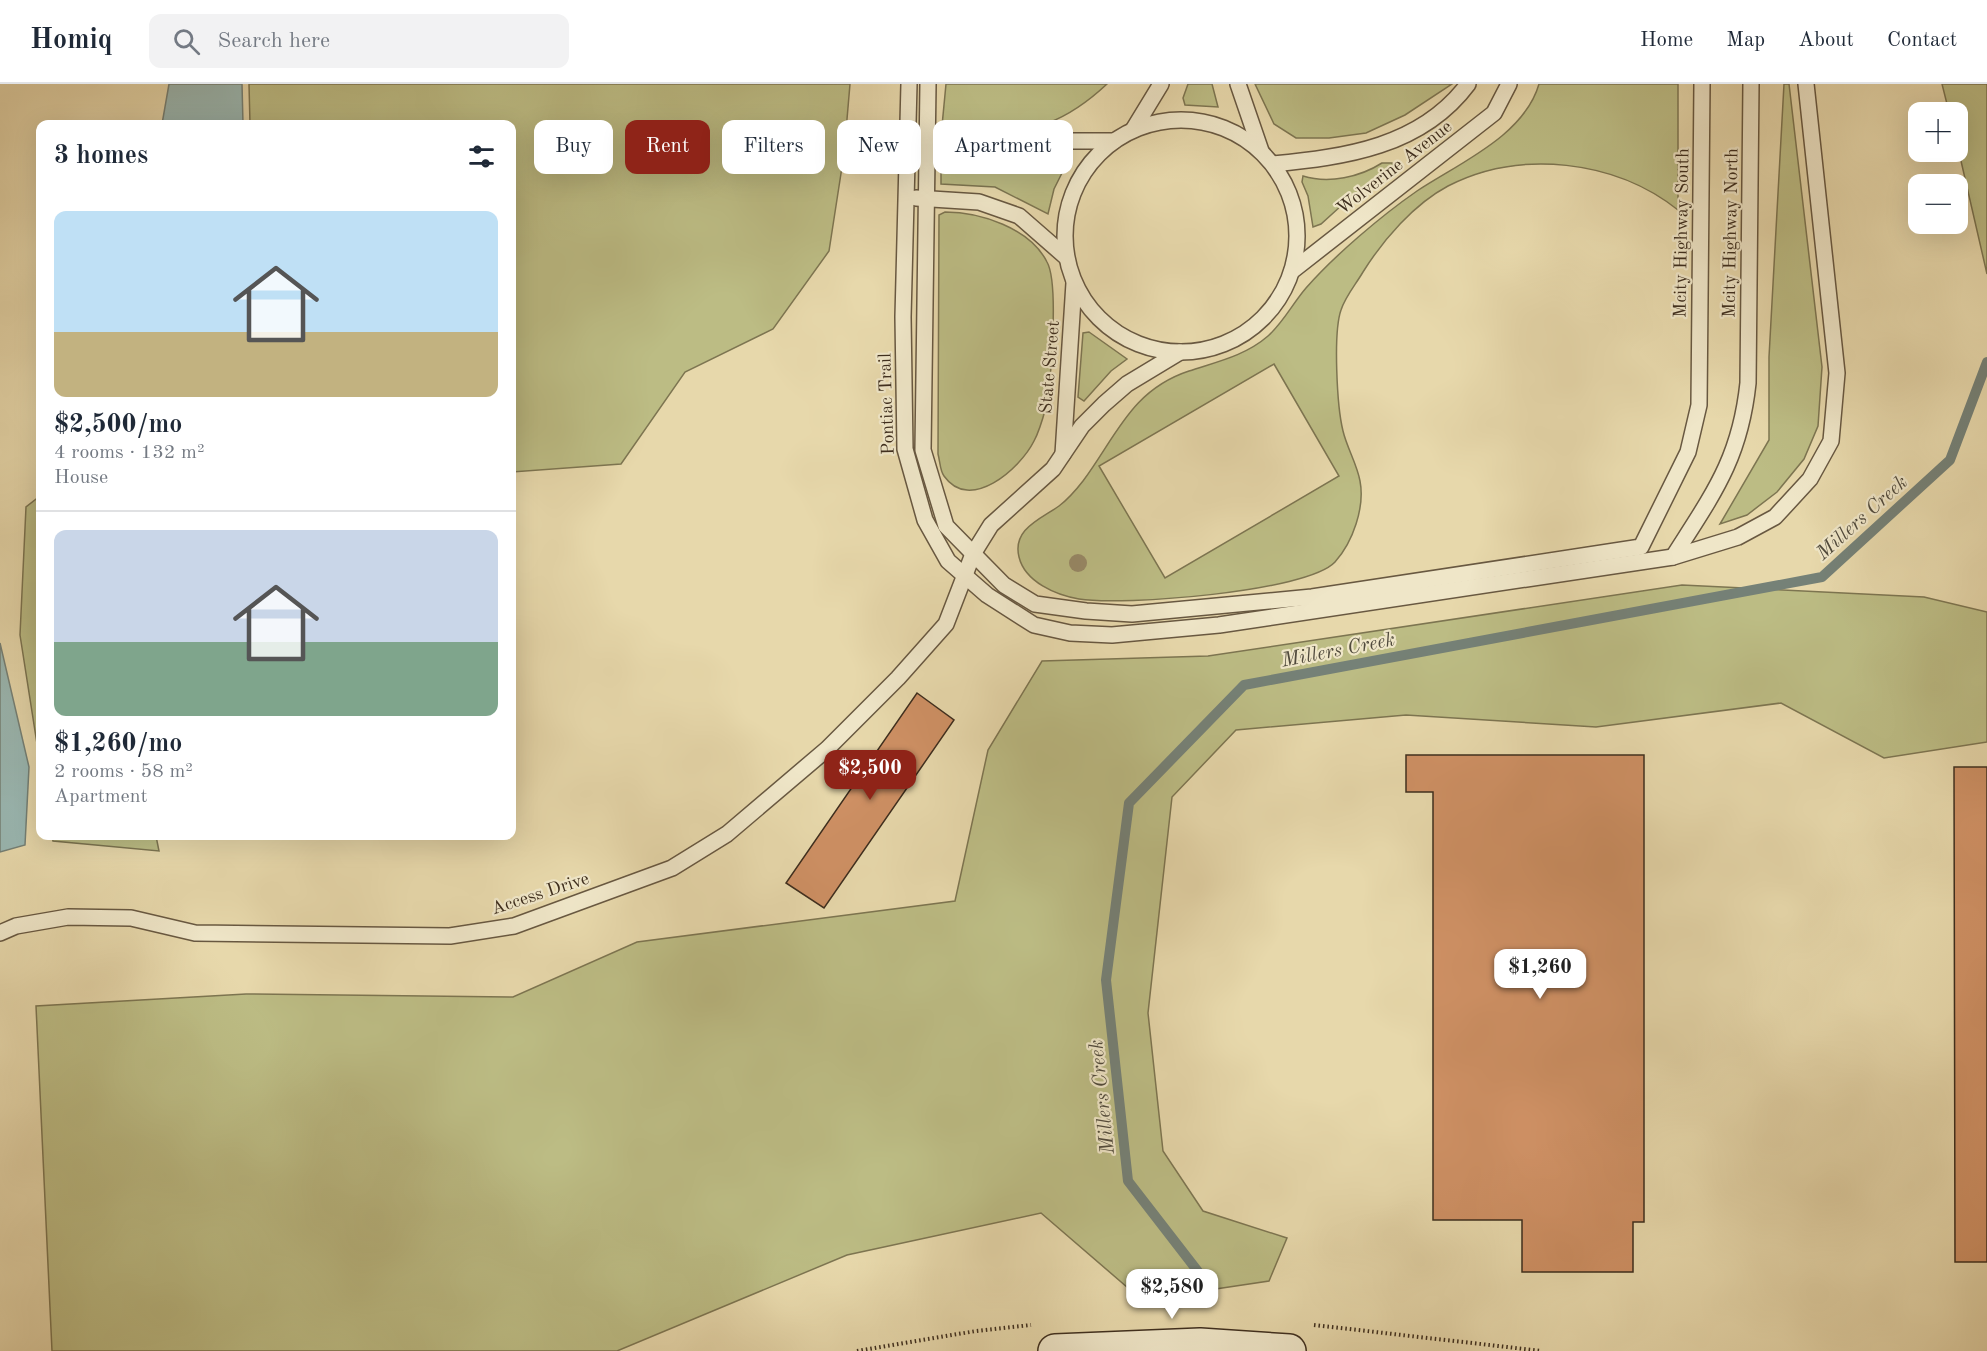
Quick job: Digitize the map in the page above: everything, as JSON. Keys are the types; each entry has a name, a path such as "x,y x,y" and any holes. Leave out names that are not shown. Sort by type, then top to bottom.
{"street":[{"path":"1055,1351 1200,1345 1289,1351"}],"lane":[{"name":"Pontiac Trail","path":"908,120 909,84"},
{"path":"928,84 924,198 923,450 946,526 973,554"},
{"path":"1133,130 1161,84"},
{"path":"1238,84 1261,151"},
{"name":"Wolverine Avenue","path":"1273,164 1348,154 1394,142 1454,102 1468,84"},
{"name":"Wolverine Avenue","path":"1292,271 1494,113 1509,84"},
{"name":"Mcity Highway South","path":"973,554 1004,585 1035,604 1132,614 1312,597 1641,547 1688,452 1699,405 1702,84"},
{"name":"Mcity Highway North","path":"1673,557 1719,486 1736,447 1748,383 1751,84"},
{"name":"Pontiac Trail","path":"906,174 903,317 905,449 924,520 948,561 987,595 1034,625 1070,633 1124,634 1220,625 1673,557 1738,537 1775,517 1810,479 1831,441 1837,373 1806,84"},
{"path":"1191,120 1220,126 1261,151 1273,164 1287,188 1296,215 1297,243 1292,271 1272,306 1249,330 1220,345 1180,352 1153,349 1128,340 1106,325 1087,306 1074,283 1066,258 1064,231 1078,180 1094,158 1114,141 1133,130 1161,121 1191,120"},
{"path":"921,148 1114,141"},
{"path":"906,198 979,202 1019,216 1066,258"},
{"name":"State Street","path":"1063,454 1074,283"},
{"path":"965,576 973,554 991,525 1053,469 1082,426 1127,384 1180,352"},
{"name":"Access Drive","path":"0,933 16,926 68,917 131,918 195,933 450,936 514,926 672,868 727,834 827,749 898,678 946,624 965,576"}],"path":[{"path":"1314,1325 1542,1351"}],"green space":[{"path":"249,84 850,84 847,120 837,120 837,174 841,174 829,251 773,329 685,372 621,464 516,472 516,120 250,120"},
{"path":"946,84 1107,84 1079,106 1056,120 943,120"},
{"path":"1188,84 1212,84 1218,107 1185,105 1183,98"},
{"path":"1255,84 1452,84 1405,115 1366,133 1329,138 1296,138 1274,124"},
{"path":"1539,84 1678,84 1678,210 1653,193 1626,180 1566,165 1536,164 1505,167 1476,174 1448,186 1423,203 1400,224 1371,260 1341,310 1337,335 1337,370 1341,420 1359,475 1361,502 1352,534 1335,562 1318,572 1253,589 1133,600 1101,601 1070,597 1051,591 1028,574 1022,566 1018,547 1024,532 1037,520 1062,504 1083,481 1139,403 1169,379 1230,358 1259,343 1278,325 1318,275 1359,236 1417,191 1470,159 1505,133 1520,119","holes":["1274,364 1339,476 1165,578 1099,466"]},
{"path":"1784,84 1789,84 1822,367 1818,426 1804,459 1777,492 1747,515 1720,524 1769,440 1769,357"},
{"path":"1942,84 1987,84 1987,274 1968,191 1968,174 1964,174 1961,162 1968,162 1968,102 1946,102"},
{"path":"1382,163 1392,163 1395,169 1342,205 1321,224 1313,227 1308,196 1302,182 1303,176 1323,179 1344,178"},
{"path":"941,174 1062,174 1054,189 1048,214 995,187 941,184"},
{"path":"945,212 988,219 1016,231 1039,250 1051,273 1053,333 1050,376 1046,407 1038,433 1018,463 994,483 980,489 967,490 955,486 944,476 938,454 939,215"},
{"path":"1089,332 1127,359 1111,371 1084,401 1078,397 1083,333"},
{"path":"36,499 36,737 20,635 26,507"},
{"path":"1682,585 1924,597 1987,612 1987,742 1884,758 1781,703 1596,727 1406,715 1236,730 1172,797 1148,1013 1163,1151 1203,1211 1287,1238 1269,1281 1142,1300 1041,1213 847,1255 617,1351 52,1351 36,1006 246,994 513,997 637,942 955,901 988,750 1042,661 1208,656"},
{"path":"157,840 159,851 53,841"}],"water":[{"path":"169,84 242,84 243,120 163,120"},
{"path":"0,643 29,767 25,845 0,852"}],"building":[{"path":"917,693 954,720 824,908 786,883"},
{"path":"1406,755 1644,755 1644,1222 1633,1222 1633,1272 1522,1272 1522,1220 1433,1220 1433,792 1406,792"},
{"path":"1954,767 1987,767 1987,1262 1955,1262"}],"waterway":[{"name":"Millers Creek","path":"1203,1278 1128,1181 1106,980 1129,803 1244,685 1822,577 1950,460 1987,362"}]}
